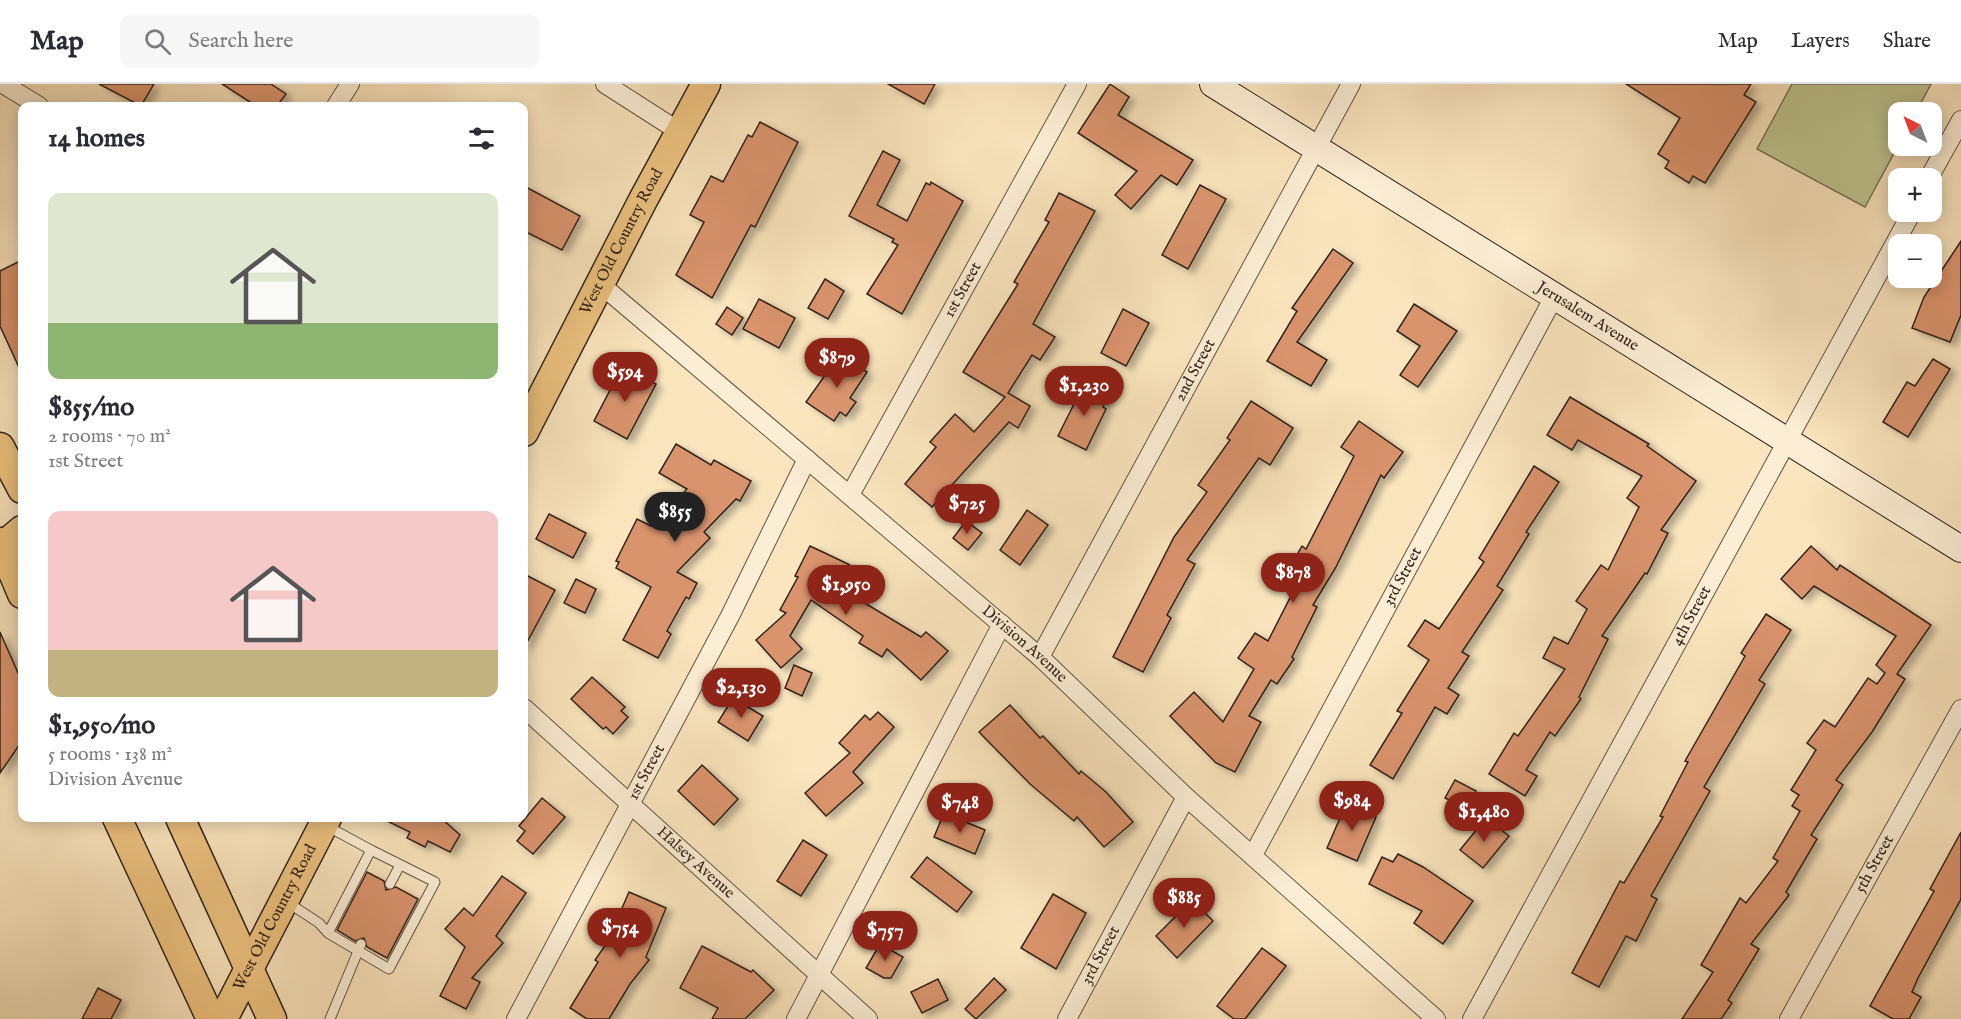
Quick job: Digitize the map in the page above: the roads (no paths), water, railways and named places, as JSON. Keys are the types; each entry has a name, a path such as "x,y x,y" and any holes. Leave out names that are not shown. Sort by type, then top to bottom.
{"main road":[{"name":"West Old Country Road","path":"528,415 706,84"},
{"name":"Jerusalem Avenue","path":"1213,84 1961,549"},
{"path":"0,447 18,481"},
{"path":"8,540 18,579"},
{"path":"119,822 211,1019"},
{"path":"182,822 272,1019"},
{"name":"West Old Country Road","path":"223,1019 324,822"}],"street":[{"path":"3,84 32,102"},
{"path":"339,102 350,84"},
{"path":"605,84 680,132"},
{"name":"1st Street","path":"850,495 1077,84"},
{"name":"2nd Street","path":"1040,657 1351,84"},
{"path":"1935,168 1961,120"},
{"name":"4th Street","path":"1472,1019 1907,222"},
{"name":"Division Avenue","path":"599,283 1040,657 1186,797 1436,1019"},
{"name":"3rd Street","path":"1253,855 1554,297"},
{"name":"1st Street","path":"516,1019 628,804 730,616 807,459"},
{"path":"796,1019 1002,624"},
{"name":"5th Street","path":"1789,1019 1961,709"},
{"name":"Halsey Avenue","path":"528,712 868,1019"},
{"name":"3rd Street","path":"1067,1019 1186,797"}],"lane":[{"path":"285,901 319,923 328,933 359,948 388,969 435,882 371,850 327,822"},
{"path":"328,933 371,850"},
{"path":"390,884 400,865"},
{"path":"330,1019 359,948"}]}
